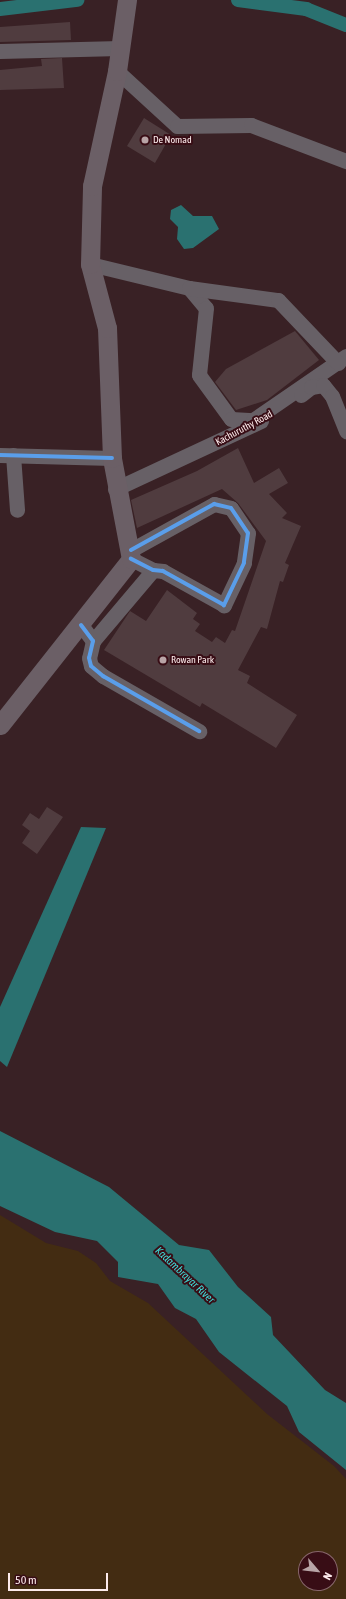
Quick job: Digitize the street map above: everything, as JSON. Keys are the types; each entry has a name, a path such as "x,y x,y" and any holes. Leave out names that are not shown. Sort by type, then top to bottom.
{"main road":[{"path":"0,725 81,624 131,554 116,489 112,458 107,328 90,264 92,186 117,71 127,1"}],"street":[{"path":"0,51 120,48"},
{"path":"117,71 176,126 252,125 346,161"},
{"path":"90,264 189,288 278,300 336,363 346,402"},
{"path":"189,288 206,308 199,375 231,419 253,420 336,363"},
{"name":"Kachuruthy Road","path":"116,489 264,420 311,387 323,385 332,396 346,431"},
{"path":"17,510 6,455 112,458"},
{"path":"214,504 231,508 248,533 244,563 224,605 163,571 153,570 131,554 214,504"},
{"path":"153,570 93,641 89,658 91,666 103,676 200,731"},
{"path":"81,624 93,641"}],"shaded area":[{"path":"0,1215 46,1243 78,1251 96,1263 110,1281 148,1303 267,1414 334,1466 346,1479 346,1599 0,1599"}],"water":[{"path":"181,205 193,216 212,216 219,229 193,248 184,249 177,239 178,227 170,219 171,210"},
{"path":"81,827 106,828 7,1067 0,1061 0,1007"},
{"name":"Kadambrayar River","path":"0,1131 109,1187 179,1245 209,1250 238,1287 271,1317 273,1335 325,1390 346,1403 346,1470 299,1432 287,1406 219,1352 196,1319 175,1308 158,1284 118,1277 118,1262 97,1241 55,1232 0,1206"}],"building":[{"path":"70,22 71,40 0,42 0,27"},
{"path":"62,58 64,88 0,90 0,70 42,66 41,59"},
{"path":"144,118 171,135 155,163 127,146"},
{"path":"295,331 319,360 267,400 236,410 215,382 226,369"},
{"path":"238,448 254,483 279,468 288,483 269,494 287,513 282,518 301,526 285,563 289,565 283,582 280,581 267,629 261,627 238,670 250,676 247,683 297,715 276,748 202,703 200,707 104,650 130,611 146,621 167,590 197,613 193,619 200,624 195,631 212,642 216,637 225,643 232,630 235,631 266,541 238,503 222,489 137,528 131,500 197,471"},
{"path":"47,807 63,817 37,854 22,843 30,831 22,825 30,813 39,819"}],"waterway":[{"path":"0,9 77,0"},
{"path":"238,0 306,9 346,25"}],"cycle path":[{"path":"0,455 112,458"},
{"path":"131,550 214,504 231,508 248,533 244,563 224,605 163,571 153,570 131,559"},
{"path":"81,625 93,641 89,658 91,666 103,676 199,731"}],"place":[{"name":"De Nomad","path":"145,140"},
{"name":"Rowan Park","path":"163,660"}]}
